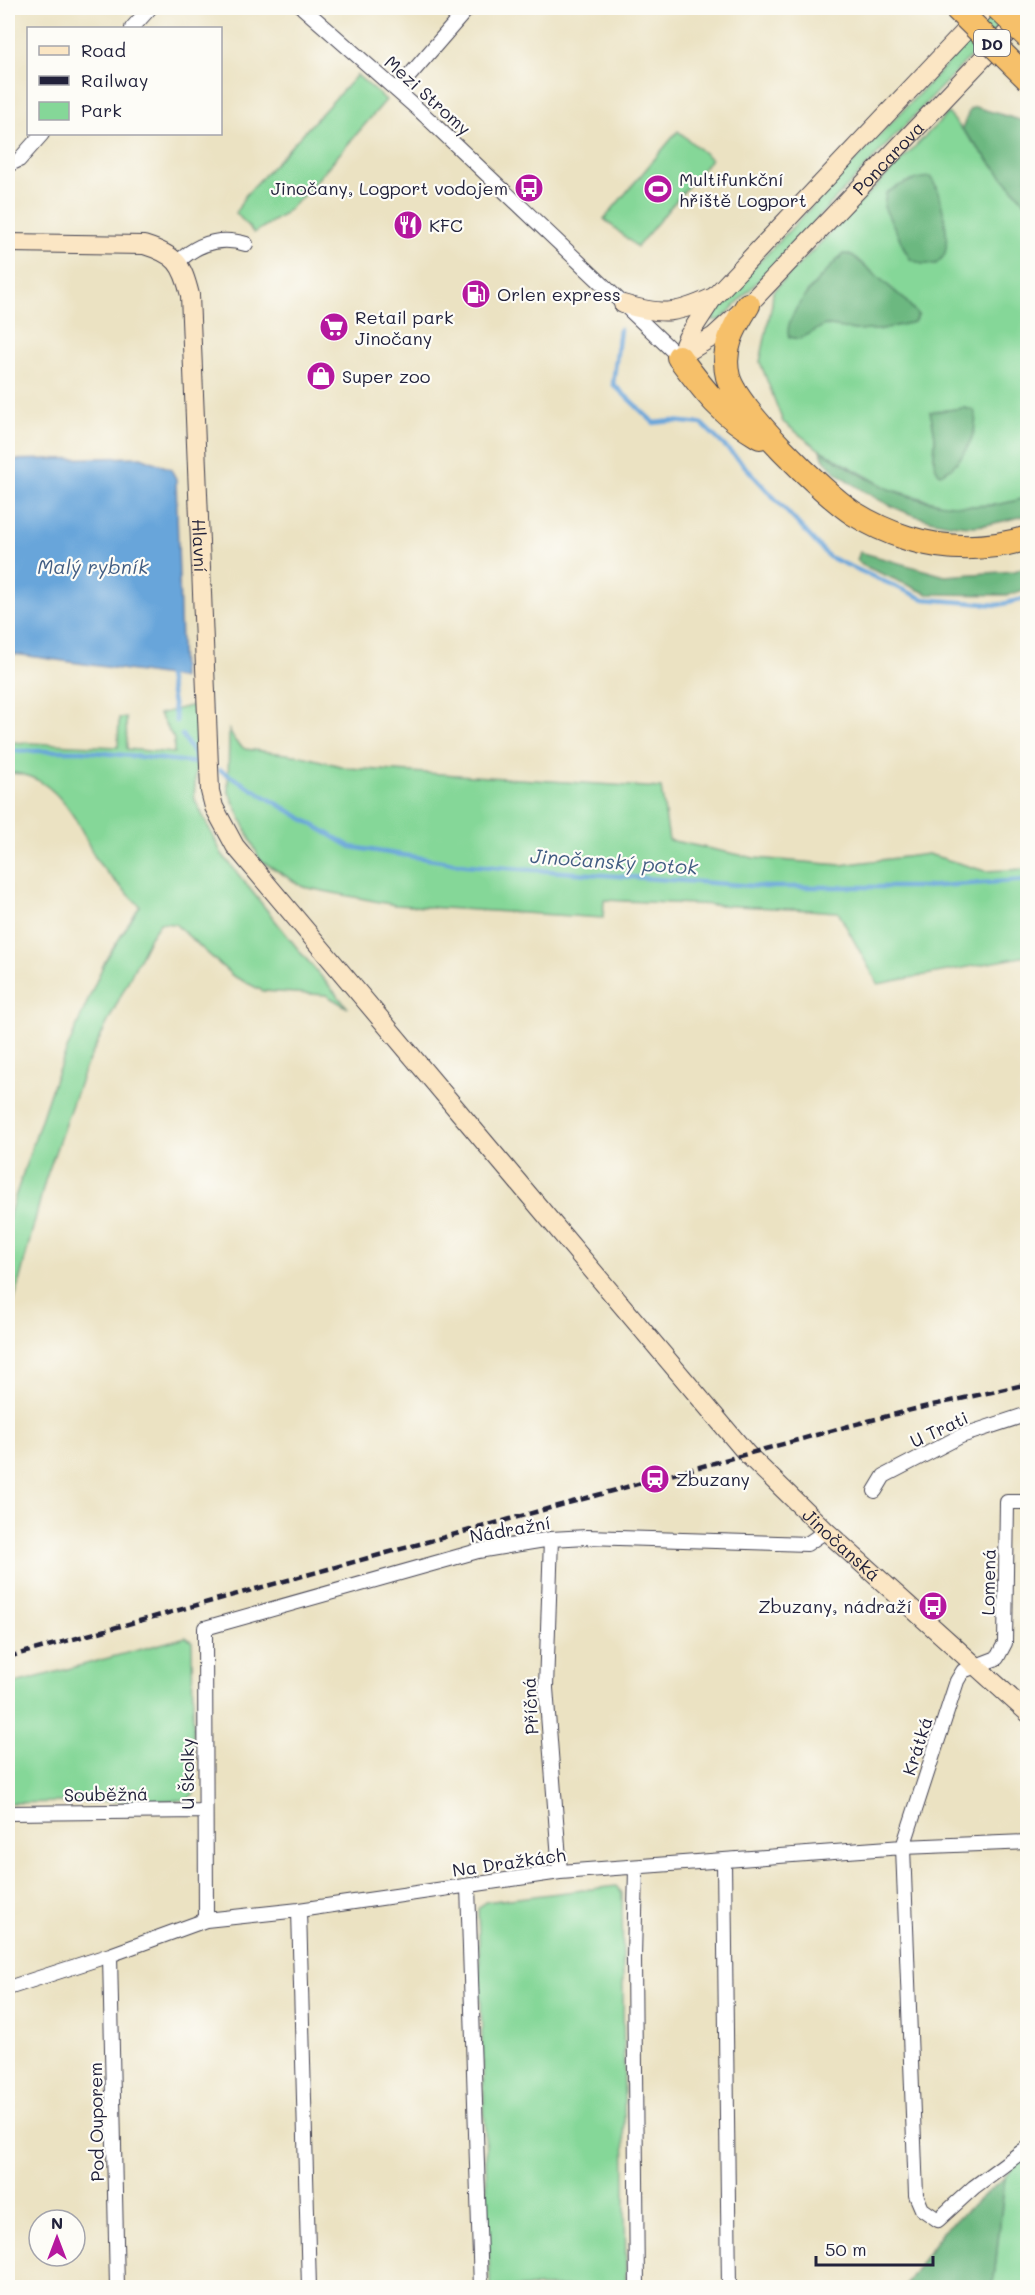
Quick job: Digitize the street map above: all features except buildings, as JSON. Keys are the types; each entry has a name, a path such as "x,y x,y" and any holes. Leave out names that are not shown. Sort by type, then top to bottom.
{"highway":[{"name":"D0","path":"956,8 1028,79"},
{"name":"D0","path":"998,8 1028,37"},
{"path":"748,305 731,335 726,360 731,386 749,411 785,452 844,506 893,533 936,544 967,547 995,545 1028,538"},
{"path":"679,357 706,372 749,411"},
{"path":"679,357 707,396 722,410 749,431 785,452"}],"street":[{"path":"133,27 150,8"},
{"name":"Mezi Stromy","path":"303,8 397,90 679,357"},
{"path":"397,90 468,8"},
{"name":"Poncarova","path":"679,357 687,338 712,298 987,8"},
{"name":"Poncarova","path":"679,357 714,336 748,305 1028,10"},
{"path":"8,165 19,160 41,135"},
{"path":"8,243 144,245 163,251 178,262 199,246 218,240 233,240 246,244"},
{"name":"Hlavní","path":"178,262 184,273 190,295 210,791 214,807 235,846 716,1417"},
{"path":"623,304 645,310 674,312 712,298"},
{"name":"U Trati","path":"876,1491 884,1476 961,1436 1028,1414"},
{"name":"Jinočanská","path":"716,1417 747,1454 826,1531 1028,1713"},
{"name":"Lomená","path":"977,1667 997,1658 1005,1643 1006,1502 1028,1502"},
{"name":"Nádražní","path":"205,1628 478,1551 551,1539 587,1537 807,1544 826,1531"},
{"name":"Příčná","path":"551,1539 546,1688 560,1872"},
{"name":"U Školky","path":"205,1628 206,1920"},
{"name":"Krátká","path":"903,1847 957,1681 963,1671 977,1667"},
{"name":"Souběžná","path":"8,1813 204,1811"},
{"name":"Na Dražkách","path":"8,1988 110,1955 206,1920 299,1910 560,1872 903,1847 1028,1842"},
{"path":"903,1847 916,2195 922,2209 938,2220 974,2187 1028,2147"},
{"path":"724,1861 729,2288"},
{"path":"636,1868 633,1959 637,2288"},
{"path":"468,1886 481,2288"},
{"path":"299,1910 309,2288"},
{"name":"Pod Ouporem","path":"110,1955 117,2288"}],"green space":[{"path":"1000,8 1016,8 721,320 713,320 712,312"},
{"path":"357,75 386,100 304,195 283,215 254,233 236,213 245,196"},
{"path":"975,107 1027,122 1027,205 962,129 970,109"},
{"path":"948,113 1027,205 1027,497 1009,504 952,507 889,489 820,450 783,422 760,362 773,291","holes":["937,187 941,207 905,251 896,229","843,254 852,255 905,300 918,315 855,330 825,325 794,313 809,290","964,408 934,461 935,436 931,413"]},
{"name":"Multifunkční hřiště Logport","path":"678,131 711,159 637,247 604,219"},
{"path":"930,177 941,202 946,246 944,254 936,264 922,264 910,259 884,207 886,193 907,182"},
{"path":"843,254 852,255 905,300 918,315 914,322 878,330 855,330 825,325 800,339 789,337 788,327 799,305 817,281"},
{"path":"964,408 974,410 975,428 972,438 955,464 940,474 934,461 935,437 930,412"},
{"path":"820,450 871,481 905,495 940,503 976,506 1010,502 1027,497 1027,515 980,526 956,525 924,519 879,500 851,483 829,465"},
{"path":"860,552 945,576 1015,571 1027,566 1027,589 1008,595 928,594 862,565 857,560"},
{"path":"194,705 198,738 194,798 222,854 348,1008 326,995 263,991 233,976 175,924 160,923 149,939 84,1070 45,1181 8,1325 8,1221 12,1206 54,1081 76,1028 105,961 140,906 98,862 68,808 52,790 32,777 8,773 8,742 118,747 119,718 126,717 127,749 174,753 174,739 159,714"},
{"path":"229,730 235,741 245,749 302,756 348,768 661,788 669,840 754,858 841,865 928,854 985,871 1027,869 1027,956 878,984 838,912 604,900 603,918 395,905 303,887 260,860 228,790"},
{"path":"186,1637 192,1642 194,1793 188,1800 8,1803 8,1685"},
{"path":"616,1886 622,1893 626,2287 490,2287 478,1909 485,1902"},
{"path":"1027,2154 1027,2287 993,2288 1005,2177 1018,2159"},
{"path":"1005,2177 993,2287 904,2287 942,2232"}],"water":[{"name":"Malý rybník","path":"141,457 171,469 176,479 182,678 8,653 8,460"}],"waterway":[{"path":"620,329 613,384 654,423 673,421 702,424 740,461 829,557 924,599 998,605 1028,598"},
{"path":"168,676 176,721"},
{"path":"182,735 199,763"},
{"name":"Jinočanský potok","path":"8,751 83,751 199,763"},
{"name":"Jinočanský potok","path":"220,770 351,847 467,865 767,887 923,887 1028,880"}],"railway":[{"path":"8,1657 845,1427 1028,1384"}],"place":[{"name":"Jinočany, Logport vodojem","path":"529,188"},
{"name":"Multifunkční hřiště Logport","path":"658,189"},
{"name":"KFC","path":"408,225"},
{"name":"Orlen express","path":"476,294"},
{"name":"Retail park Jinočany","path":"334,327"},
{"name":"Super zoo","path":"321,376"},
{"name":"Zbuzany","path":"655,1479"},
{"name":"Zbuzany, nádraží","path":"933,1606"}]}
